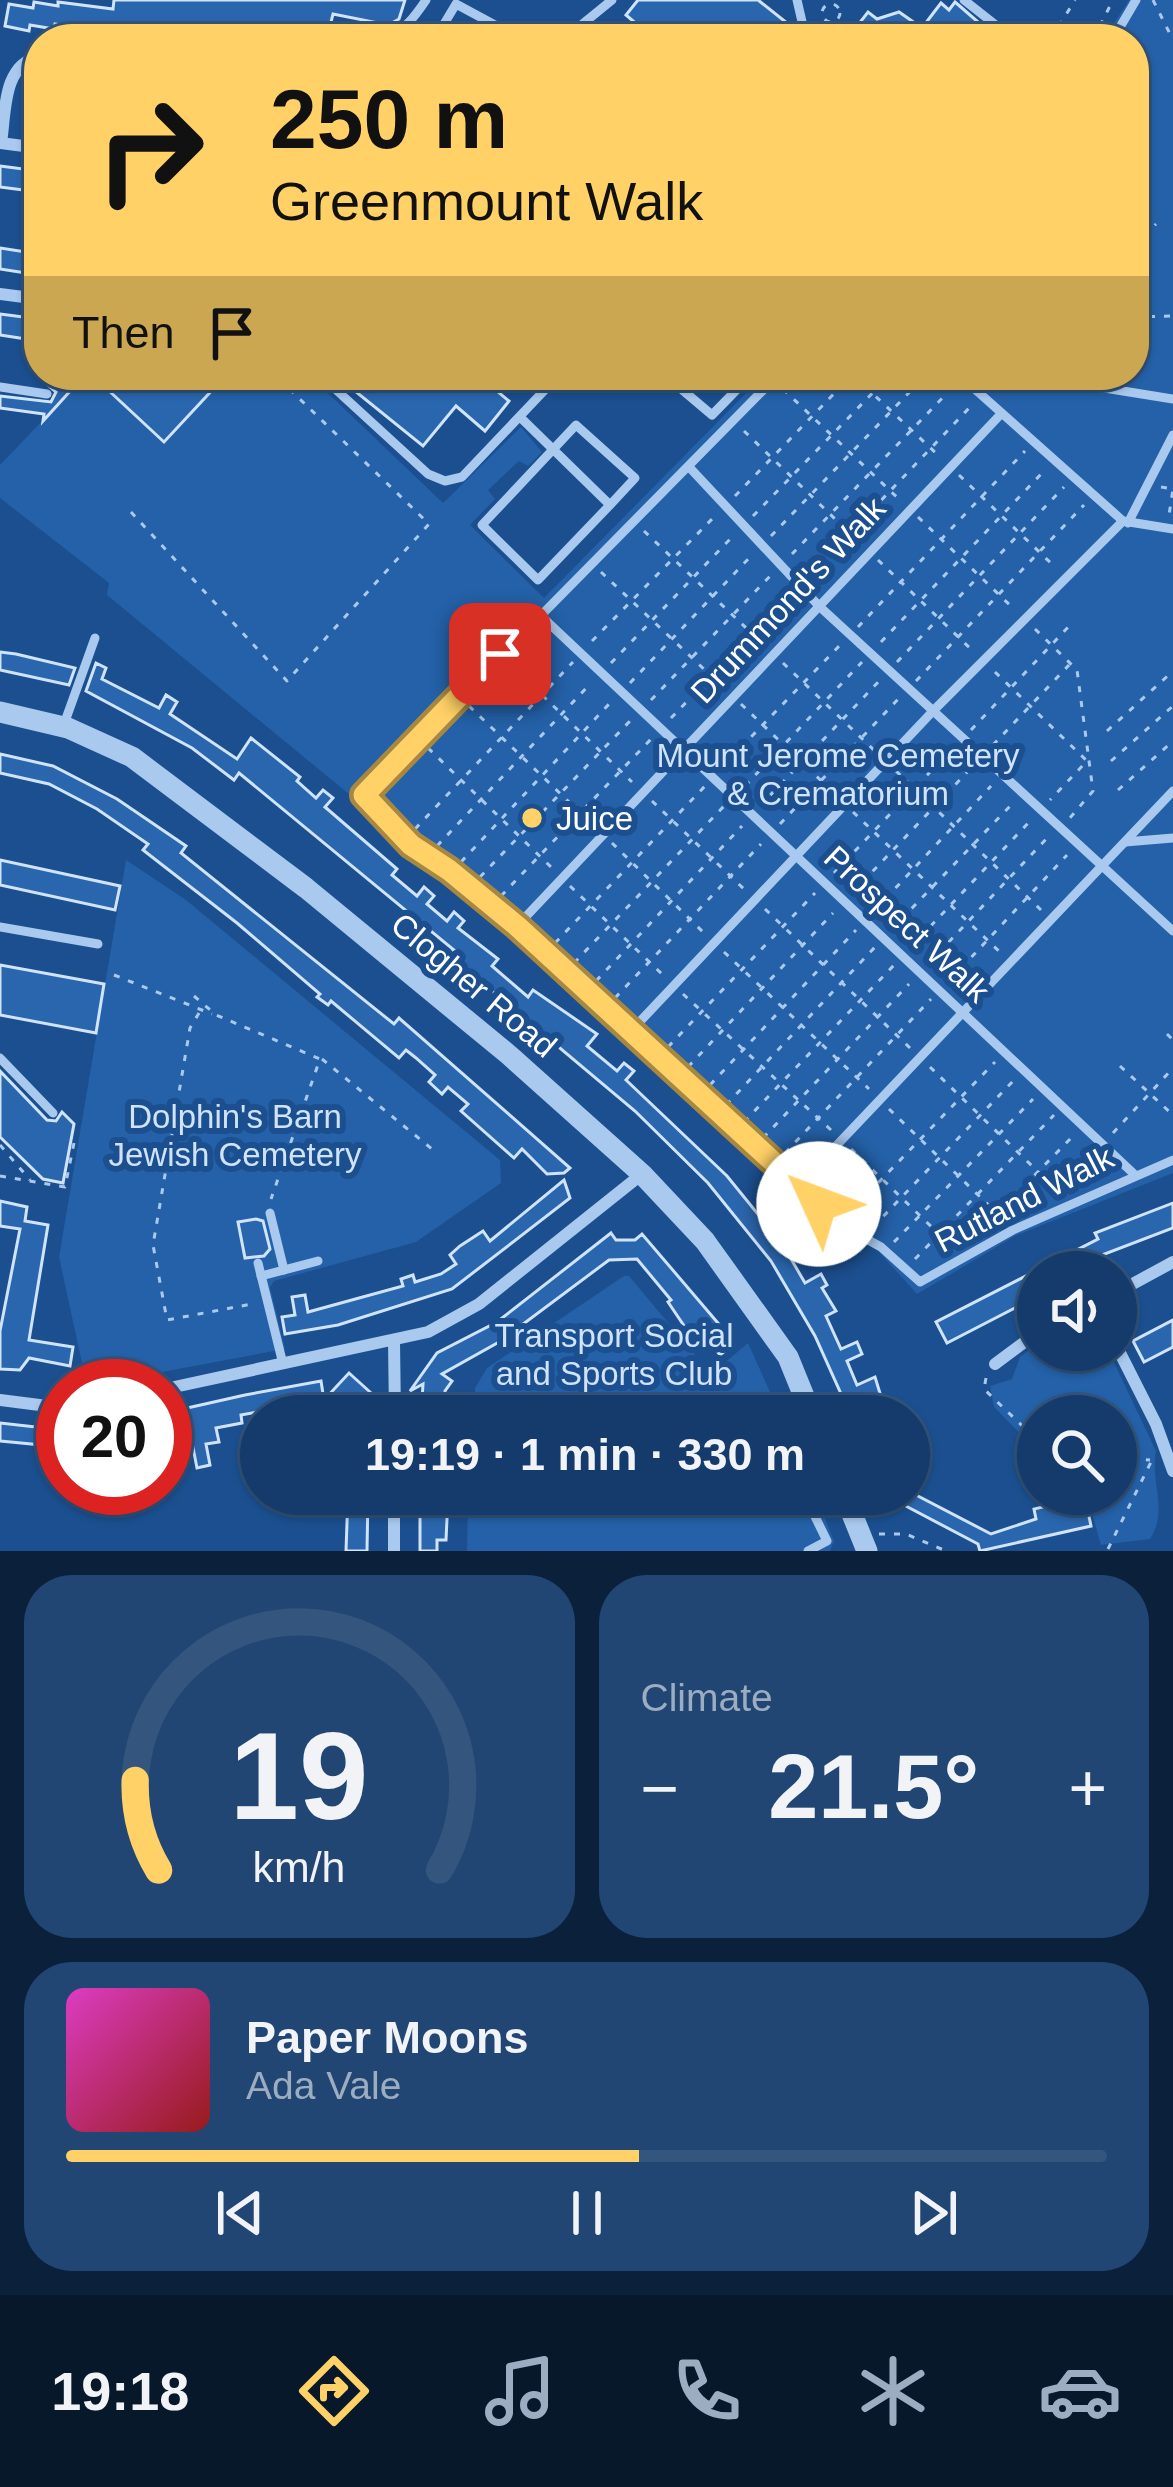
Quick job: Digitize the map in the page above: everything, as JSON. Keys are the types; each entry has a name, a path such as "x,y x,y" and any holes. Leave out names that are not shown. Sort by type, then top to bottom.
{"street":[{"path":"1,143 10,81 24,64"},
{"name":"Clogher Road","path":"0,712 63,727 131,758 306,888 509,1055 642,1174 748,1298 788,1357 803,1395"},
{"path":"192,1383 428,1332 479,1304 642,1174"},
{"path":"1137,1282 1173,1262"},
{"path":"394,1341 394,1395"},
{"path":"995,1364 1017,1348"},
{"path":"1128,1371 1172,1464"},
{"path":"0,1400 36,1405"},
{"path":"394,1515 394,1551"},
{"path":"856,1515 873,1543"}],"lane":[{"path":"584,24 612,0"},
{"path":"964,0 994,24"},
{"path":"445,24 456,4 493,24"},
{"path":"0,387 47,394"},
{"path":"337,390 438,480 462,477 546,390"},
{"path":"682,390 712,415 736,390"},
{"path":"686,393 689,390"},
{"path":"458,697 764,390"},
{"path":"974,390 1125,522 1170,529"},
{"path":"1115,390 1173,400"},
{"name":"Drummond's Walk","path":"517,926 1000,415"},
{"path":"520,417 610,505"},
{"path":"576,425 635,478 610,505 538,580 482,524 576,425"},
{"path":"631,1031 934,711 1125,522 1173,435"},
{"path":"690,468 820,607 1173,931"},
{"name":"Prospect Walk","path":"538,614 1134,1174"},
{"path":"63,727 94,638"},
{"name":"Rutland Walk","path":"458,697 364,795 404,838 517,926 838,1223 885,1251 920,1282 1013,1229 1173,1160"},
{"path":"800,1185 1173,791"},
{"path":"1125,842 1173,838"},
{"path":"0,927 98,944"},
{"path":"0,1058 53,1113"},
{"path":"270,1213 284,1270"},
{"path":"261,1276 318,1261"},
{"path":"257,1263 283,1364"},
{"path":"808,1551 827,1541 814,1515"}],"path":[{"path":"1153,0 1173,40"},
{"path":"822,24 823,8 838,3 839,17 834,22 825,20"},
{"path":"839,17 849,23"},
{"path":"1149,231 1156,224"},
{"path":"131,512 287,681 429,524 291,390"},
{"path":"756,1145 1094,791 1077,670 788,390"},
{"path":"404,838 837,390"},
{"path":"428,856 876,390"},
{"path":"452,872 911,390"},
{"path":"470,887 947,390"},
{"path":"492,906 980,396"},
{"path":"734,422 1088,761"},
{"path":"545,952 1033,443"},
{"path":"566,971 1054,462"},
{"path":"586,991 1073,478"},
{"path":"1170,529 1173,489"},
{"path":"606,1008 1094,496"},
{"path":"633,523 1051,920"},
{"path":"591,563 1010,962"},
{"path":"659,1057 1072,623"},
{"path":"500,654 1071,1203"},
{"path":"680,1076 1070,664"},
{"path":"1107,731 1173,671"},
{"path":"458,697 1013,1229"},
{"path":"1111,761 1173,706"},
{"path":"1118,790 1173,741"},
{"path":"738,1129 1088,761"},
{"path":"701,1095 1002,774"},
{"path":"719,1112 1022,793"},
{"path":"776,1163 1078,844"},
{"path":"114,975 320,1058 432,1149"},
{"path":"194,996 216,1015"},
{"path":"199,1013 190,1028 153,1245 167,1320 267,1301"},
{"path":"1167,1034 1173,1040"},
{"path":"838,1223 1004,1052"},
{"path":"270,1213 272,1189 320,1058"},
{"path":"1120,1066 1173,1115"},
{"path":"1057,1190 1173,1068"},
{"path":"864,1238 1023,1070"},
{"path":"885,1251 1043,1089"},
{"path":"906,1269 1062,1107"},
{"path":"982,1229 1082,1126"},
{"path":"0,1176 65,1187 74,1143"},
{"path":"0,1145 29,1181"},
{"path":"995,1364 984,1389 1017,1421"},
{"path":"1137,1459 1172,1464"},
{"path":"1108,1549 1152,1460"},
{"path":"873,1543 907,1534 946,1551"}],"green space":[{"name":"Mount Jerome Cemetery & Crematorium","path":"1129,0 1173,0 1173,1173 1015,1236 917,1294 877,1250 838,1227 469,892 404,848 350,795 107,595 109,583 0,498 0,465 72,390 108,390 164,442 195,390 325,390 443,503 521,427 542,452 528,466 519,461 488,490 495,499 470,525 544,598 749,390 1149,390 1149,24 1114,24"},
{"name":"Dolphin's Barn Jewish Cemetery","path":"126,860 186,900 500,1160 501,1183 416,1242 274,1281 270,1287 285,1349 192,1366 192,1359 81,1359 59,1257"},
{"name":"Transport Social and Sports Club","path":"629,1276 711,1374 748,1343 772,1395 475,1395 487,1368"},
{"path":"1017,1365 1017,1371 1118,1371 1129,1395 1017,1395 1017,1431 994,1407 990,1386 1012,1379"},
{"path":"1137,1411 1156,1451 1158,1517 1150,1539 1101,1545 1092,1515 1137,1515"},
{"path":"468,1515 823,1515 834,1541 830,1551 467,1551"}],"building":[{"path":"114,0 405,0 399,19 390,24 333,14 331,24 24,24 24,30 5,26 9,4 33,8 34,2 58,6 58,2 113,9"},
{"path":"638,0 758,0 787,23 636,24 626,15"},
{"path":"955,2 980,24 925,24 941,3 949,10"},
{"path":"868,12 877,19 899,12 916,24 859,24"},
{"path":"0,166 24,169 24,190 0,187"},
{"path":"0,248 24,252 24,273 0,269"},
{"path":"0,314 24,317 24,339 0,335"},
{"path":"71,390 43,421 44,414 0,408 0,396 51,402 56,392"},
{"path":"108,390 212,390 164,442"},
{"path":"354,390 496,390 509,401 485,431 456,406 423,446"},
{"path":"0,652 75,668 69,685 0,670"},
{"path":"96,663 106,668 102,679 159,708 166,695 177,702 170,714 237,759 251,738 300,777 297,781 316,798 323,790 333,798 325,807 397,869 392,875 417,896 424,887 434,896 427,904 447,921 454,912 464,921 458,928 498,959 492,966 528,997 533,990 597,1034 587,1046 617,1071 624,1063 634,1071 626,1080 727,1176 783,1245 805,1283 821,1274 827,1285 822,1288 836,1311 826,1316 841,1349 857,1342 862,1354 847,1361 857,1385 875,1377 881,1395 842,1395 815,1336 771,1261 708,1183 635,1111 449,955 454,950 239,773 234,780 192,748 86,691"},
{"path":"0,754 53,766 117,799 186,846 181,853 394,1024 399,1018 570,1168 547,1174 522,1149 514,1158 461,1111 468,1104 448,1087 442,1094 429,1082 435,1075 416,1058 406,1050 399,1058 331,1001 328,1005 317,997 320,994 237,923 143,850 148,844 49,784 0,773"},
{"path":"0,860 120,886 115,910 0,885"},
{"path":"0,965 104,984 96,1033 0,1015"},
{"path":"0,1071 47,1120 56,1121 62,1112 74,1124 63,1183 43,1179 0,1137"},
{"path":"564,1180 570,1198 452,1289 338,1325 285,1334 282,1317 295,1315 292,1297 305,1295 308,1312 403,1286 401,1279 413,1275 415,1282 441,1274 456,1264 450,1255 460,1246 483,1231 490,1241"},
{"path":"0,1201 27,1207 25,1221 48,1225 29,1340 73,1347 71,1359 29,1358 20,1370 0,1369 0,1331 20,1229 0,1226"},
{"path":"1173,1203 1173,1228 1112,1251 1075,1251 1098,1239 1095,1233"},
{"path":"263,1221 270,1249 264,1256 245,1258 238,1222"},
{"path":"611,1233 616,1240 635,1240 642,1234 735,1343 720,1355 704,1335 695,1342 671,1300 637,1259 609,1260 499,1342 442,1374 452,1381 445,1395 422,1395 423,1384 410,1391 437,1353 497,1322"},
{"path":"1017,1280 1017,1307 947,1343 936,1322"},
{"path":"1173,1320 1173,1347 1144,1362 1137,1339"},
{"path":"349,1373 370,1392 367,1395 329,1395"},
{"path":"321,1381 323,1395 245,1395"},
{"path":"240,1396 240,1423 216,1428 219,1442 206,1444 210,1465 197,1468 192,1442 192,1407"},
{"path":"0,1423 36,1427 36,1444 0,1441"},
{"path":"930,1502 991,1534 1036,1519 1035,1515 1089,1515 1091,1526 980,1551 978,1544 923,1515 930,1515"},
{"path":"347,1515 368,1515 367,1551 346,1551"},
{"path":"420,1515 447,1515 446,1540 437,1540 437,1551 420,1551"}],"place":[{"name":"Juice","path":"532,818"}],"route":[{"path":"500,654 364,795 411,845 517,926 819,1204"}]}
